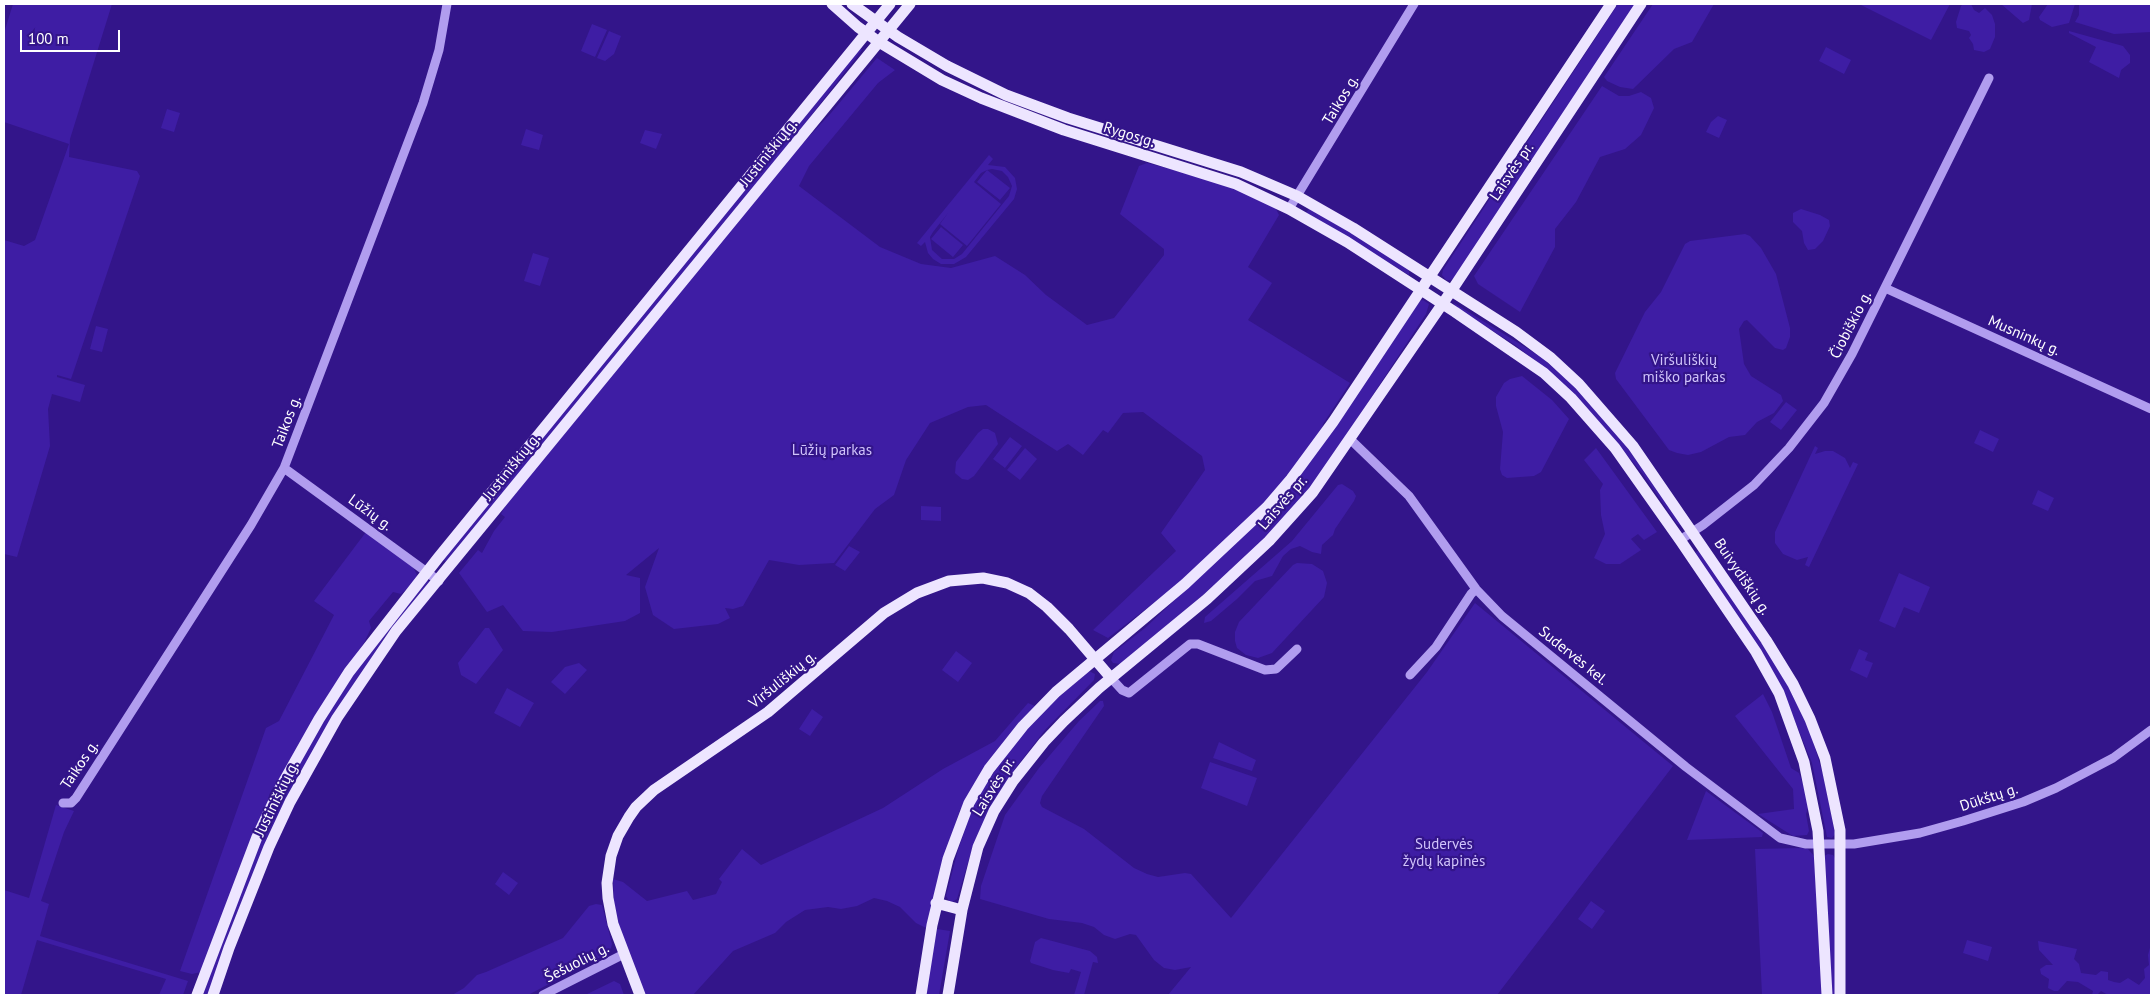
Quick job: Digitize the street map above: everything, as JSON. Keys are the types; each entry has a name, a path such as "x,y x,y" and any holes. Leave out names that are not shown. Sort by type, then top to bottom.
{"main road":[{"name":"Rygos g.","path":"832,4 879,42 942,80 998,106 1076,134 1236,184 1289,209 1332,233 1421,290"},
{"name":"Rygos g.","path":"852,4 888,31 947,66 1023,103 1232,170 1297,196 1430,276"},
{"name":"Justiniškių g.","path":"197,995 254,845 279,790 319,719 349,672 427,572 890,4"},
{"name":"Justiniškių g.","path":"213,995 229,948 269,847 313,760 337,718 392,638 910,4"},
{"name":"Laisvės pr.","path":"921,995 936,903 959,827 981,782 1023,726 1056,692 1184,584 1267,507 1291,479 1333,422 1611,4"},
{"name":"Laisvės pr.","path":"948,995 962,910 974,864 985,828 1013,781 1044,742 1111,678 1207,599 1269,541 1313,492 1351,440 1452,290 1641,4"},
{"name":"Buivydiškių g.","path":"1430,276 1516,332 1551,358 1579,384 1633,446 1766,640 1793,684 1810,718 1825,758 1836,804 1841,844 1840,995"},
{"name":"Buivydiškių g.","path":"1421,290 1544,373 1571,398 1615,448 1756,652 1779,693 1804,762 1818,831 1827,995"},
{"name":"Viršuliškių g.","path":"640,995 613,924 607,883 610,862 615,846 623,827 636,807 663,783 768,712 821,669 866,627 902,601 931,587 963,578 983,578 1007,583 1029,593 1047,607 1069,629 1111,678"},
{"path":"936,903 962,910"}],"street":[{"name":"Taikos g.","path":"63,803 71,803 76,798 252,525 284,468 423,103 439,50 447,4"},
{"name":"Taikos g.","path":"1289,209 1414,4"},
{"name":"Čiobiškio g.","path":"1680,540 1710,521 1754,485 1805,429 1844,368 1989,78"},
{"name":"Musninkų g.","path":"1885,288 2151,409"},
{"name":"Sudervės kel.","path":"1351,440 1409,496 1476,590 1502,616 1686,767 1773,834 1789,841 1818,844"},
{"name":"Lūžių g.","path":"284,468 439,581"},
{"path":"1410,676 1436,647 1471,594 1476,590"},
{"path":"1111,678 1122,690 1129,693 1190,644 1198,644 1265,670 1276,669 1297,649"},
{"name":"Dūkštų g.","path":"1818,844 1876,841 1920,833 2023,802 2056,788 2096,767 2151,730"},
{"name":"Šešuolių g.","path":"543,995 624,954"}],"green space":[{"path":"13,4 112,4 70,139 69,157 137,171 140,176 71,379 57,375 57,377 85,385 80,402 52,394 48,409 50,446 17,557 4,554 4,240 24,246 35,240 69,144 4,122 4,33"},
{"path":"1618,4 1635,4 1455,277 1451,280 1446,280 1442,275 1443,270"},
{"path":"1653,4 1714,4 1692,42 1674,49 1633,89 1620,87 1607,81 1604,77"},
{"path":"1859,4 1950,4 1931,40"},
{"path":"1963,4 1971,4 1974,10 1979,13 1985,8 1992,15 1995,24 1995,37 1990,49 1984,52 1974,50 1969,38 1971,35 1969,31 1957,28 1956,22"},
{"path":"2001,4 2032,4 2029,20 2023,23"},
{"path":"2048,4 2075,4 2069,23 2052,27 2040,20 2039,17"},
{"path":"2079,4 2151,4 2151,32 2114,34 2075,22 2079,15"},
{"path":"592,24 607,30 595,57 581,51"},
{"path":"609,31 621,36 614,54 605,61 597,58"},
{"path":"2069,31 2123,46 2130,55 2130,63 2121,70 2119,78 2089,62 2096,47 2069,33"},
{"path":"1826,47 1851,60 1844,74 1819,61"},
{"path":"860,48 862,50 786,148 448,563 442,559"},
{"name":"Lūžių parkas","path":"877,58 895,70 878,83 809,166 799,186 880,247 921,264 951,268 995,256 1025,275 1046,295 1087,325 1114,318 1164,255 1164,249 1120,214 1139,166 1147,163 1209,179 1274,205 1279,215 1248,267 1272,283 1248,320 1350,383 1323,424 1322,430 1290,474 1269,498 1176,586 1108,638 1093,630 1176,551 1161,533 1205,470 1202,456 1143,412 1123,413 1108,433 1103,430 1083,455 1068,444 1057,451 986,405 968,407 930,423 906,460 894,495 875,509 834,563 799,565 769,560 743,606 733,609 725,608 730,618 718,624 674,629 653,615 645,587 659,548 626,575 640,578 640,613 625,621 552,632 523,631 503,605 487,612 459,573 478,550 482,553 494,531 505,517 501,514 506,504 788,159 831,113"},
{"path":"1602,86 1619,96 1629,96 1641,92 1651,98 1654,108 1641,135 1625,149 1600,157 1576,202 1555,229 1555,247 1520,312 1478,284 1474,276"},
{"path":"167,109 180,113 174,132 161,128"},
{"path":"1718,116 1727,120 1719,138 1706,132 1711,122"},
{"path":"526,129 543,135 539,150 521,145"},
{"path":"645,130 662,134 656,149 640,143"},
{"path":"989,155 993,159 988,165 1005,167 1015,178 1017,189 1014,199 966,257 954,264 941,264 928,253 925,242 921,246 917,243","holes":["992,169 1002,171 1008,177 1012,186 1009,196 962,254 954,259 942,259 932,250 930,237 948,213 940,224 967,246 1001,204 974,182 981,173"]},
{"path":"987,170 1010,188 1000,200 977,182"},
{"path":"1310,207 1405,266 1409,271 1409,275 1306,213"},
{"path":"1801,209 1829,220 1830,226 1823,241 1815,249 1808,250 1804,243 1802,231 1793,222 1793,213"},
{"path":"941,227 963,245 953,257 931,239"},
{"name":"Viršuliškių miško parkas","path":"1745,234 1750,236 1761,248 1776,274 1790,328 1790,337 1786,348 1783,350 1775,348 1747,320 1744,321 1739,329 1744,364 1751,376 1781,395 1783,401 1774,413 1757,422 1745,435 1729,437 1701,452 1688,455 1677,453 1669,450 1616,379 1615,373 1645,312 1661,292 1685,244 1690,241"},
{"path":"533,253 549,258 540,286 524,281"},
{"path":"1423,300 1429,304 1426,314 1304,497 1249,555 1216,584 1121,664 1113,663 1111,660 1114,652 1145,628 1264,516 1420,301"},
{"path":"1454,303 1541,357 1581,392 1624,442 1682,526 1677,524 1642,473 1588,410 1546,369 1515,345 1455,307"},
{"path":"96,326 108,329 102,352 90,349"},
{"path":"1522,376 1552,400 1569,419 1541,472 1534,476 1507,478 1502,475 1500,469 1503,432 1496,406 1496,397 1504,383 1510,379"},
{"path":"1786,402 1797,410 1781,430 1770,422"},
{"path":"983,429 988,429 995,433 998,444 974,476 968,480 962,479 955,473 956,462"},
{"path":"1980,430 1999,439 1993,452 1974,443"},
{"path":"1010,437 1022,446 1005,468 993,459"},
{"path":"1815,446 1818,448 1815,454 1833,451 1845,458 1850,468 1853,462 1858,464 1809,567 1805,565 1808,557 1797,560 1783,554 1775,543 1775,532"},
{"path":"1025,448 1037,459 1020,480 1007,470"},
{"path":"1596,448 1657,532 1644,540 1638,534 1631,539 1641,550 1620,564 1606,564 1594,558 1605,534 1601,515 1600,490 1603,484 1584,460"},
{"path":"1342,484 1353,491 1356,496 1333,535 1322,545 1321,554 1300,546 1291,549 1283,556 1272,576 1255,581 1211,621 1204,623 1205,617 1292,541 1338,485"},
{"path":"2038,490 2054,498 2048,511 2032,504"},
{"path":"921,506 941,507 941,521 921,520"},
{"path":"366,532 413,567 417,575 415,581 401,594 393,592 369,621 371,628 364,643 298,745 201,972 192,974 180,971 266,728 279,721 334,615 314,601"},
{"path":"849,546 860,552 845,571 835,565"},
{"path":"1699,550 1782,673 1810,732 1823,774 1835,834 1832,838 1827,837 1812,763 1784,694 1694,554"},
{"path":"1297,563 1312,564 1323,571 1327,583 1324,597 1272,653 1258,658 1246,655 1237,648 1235,641 1235,632 1239,622"},
{"path":"1899,573 1930,587 1919,613 1904,607 1895,628 1879,621"},
{"path":"427,579 429,582 384,638 376,654 311,755 210,995 203,995 259,843 297,766 352,675"},
{"name":"Sudervės žydų kapinės","path":"1475,603 1673,766 1497,995 1168,995 1191,967 1175,970 1164,968 1154,960 1136,935 1130,934 1115,939 1104,935 1094,927 1082,923 1049,919 980,899 981,886 1005,815 1039,768 1079,721 1100,701 1103,701 1104,706 1042,796 1040,803 1042,807 1084,829 1134,868 1147,874 1158,877 1185,873 1191,874 1231,918 1427,672"},
{"path":"485,628 489,628 503,650 476,684 461,675 458,663"},
{"path":"1859,649 1868,653 1865,660 1873,663 1867,678 1850,670"},
{"path":"956,651 972,663 958,682 942,670"},
{"path":"579,663 587,670 565,694 551,682 565,667"},
{"path":"1089,671 1095,674 1094,680 1045,730 1014,770 994,802 974,843 957,899 952,902 949,901 946,896 958,850 975,801 1018,739 1045,709"},
{"path":"507,688 534,703 520,727 494,713"},
{"path":"1763,694 1772,712 1791,768 1799,773 1803,784 1809,805 1806,814 1809,831 1807,835 1793,836 1758,814 1794,809 1793,789 1735,716"},
{"path":"1028,703 1035,706 960,810 945,854 928,929 916,923 900,907 874,898 857,906 841,909 828,907 805,910 786,922 775,933 733,951 693,995 645,995 619,926 614,902 613,879 623,882 647,901 687,891 693,900 716,894 722,882 719,879 742,849 761,865 883,808 943,769 995,741"},
{"path":"812,709 823,717 810,736 799,729"},
{"path":"1219,742 1256,760 1252,771 1213,758"},
{"path":"1210,762 1257,778 1247,806 1201,788"},
{"path":"1706,791 1763,833 1762,837 1687,840"},
{"path":"56,805 74,811 64,832 41,901 49,904 40,936 188,981 183,995 159,995 166,979 37,940 21,995 4,995 4,890 29,898"},
{"path":"1755,849 1808,849 1814,856 1823,995 1762,995"},
{"path":"1828,854 1833,855 1835,858 1837,995 1832,995 1824,856"},
{"path":"503,872 518,883 509,895 495,884"},
{"path":"1591,901 1605,911 1592,929 1578,919"},
{"path":"602,905 612,944 606,954 528,995 452,995 464,988 477,975 563,938 589,906"},
{"path":"937,929 950,931 939,995 925,995"},
{"path":"1041,938 1090,951 1097,957 1098,963 1093,962 1084,995 1074,995 1081,972 1071,969 1069,973 1031,963 1035,942"},
{"path":"1967,940 1992,947 1988,961 1963,953"},
{"path":"2038,941 2077,949 2074,959 2079,964 2081,973 2096,975 2101,971 2108,972 2108,980 2120,983 2128,978 2139,985 2145,978 2144,969 2149,965 2148,955 2151,944 2151,995 2108,995 2101,991 2097,995 2092,995 2093,991 2078,982 2067,981 2058,991 2054,991 2048,988 2049,979 2041,974 2040,969 2046,965 2053,965 2039,950"},
{"path":"614,981 620,984 624,995 585,995"}]}
